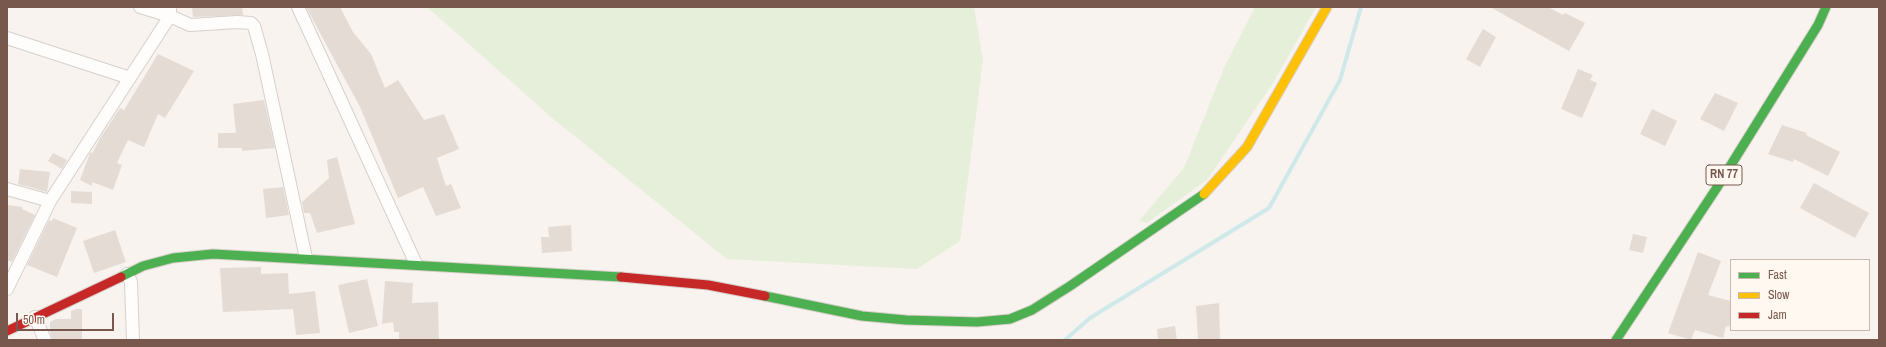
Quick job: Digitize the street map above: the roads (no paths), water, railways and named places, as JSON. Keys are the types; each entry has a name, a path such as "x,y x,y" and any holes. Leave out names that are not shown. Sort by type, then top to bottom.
{"main road":[{"path":"7,331 143,266 173,258 214,254 416,264 620,277 708,285 862,316 906,320 977,322 1010,318 1032,310 1064,290 1205,194 1247,147 1327,7"},
{"name":"RN 77","path":"1616,340 1720,182 1818,25 1826,7"}],"street":[{"path":"140,7 170,11 190,25 237,22 251,23 254,26 262,54 306,258"},
{"path":"298,7 416,264"},
{"path":"7,289 50,201 130,78 170,11"},
{"path":"7,38 130,78"},
{"path":"7,189 50,201"},
{"path":"127,274 131,282 133,340"},
{"path":"35,317 45,340"}],"waterway":[{"path":"1065,340 1090,318 1269,208 1340,80 1361,7"}]}
